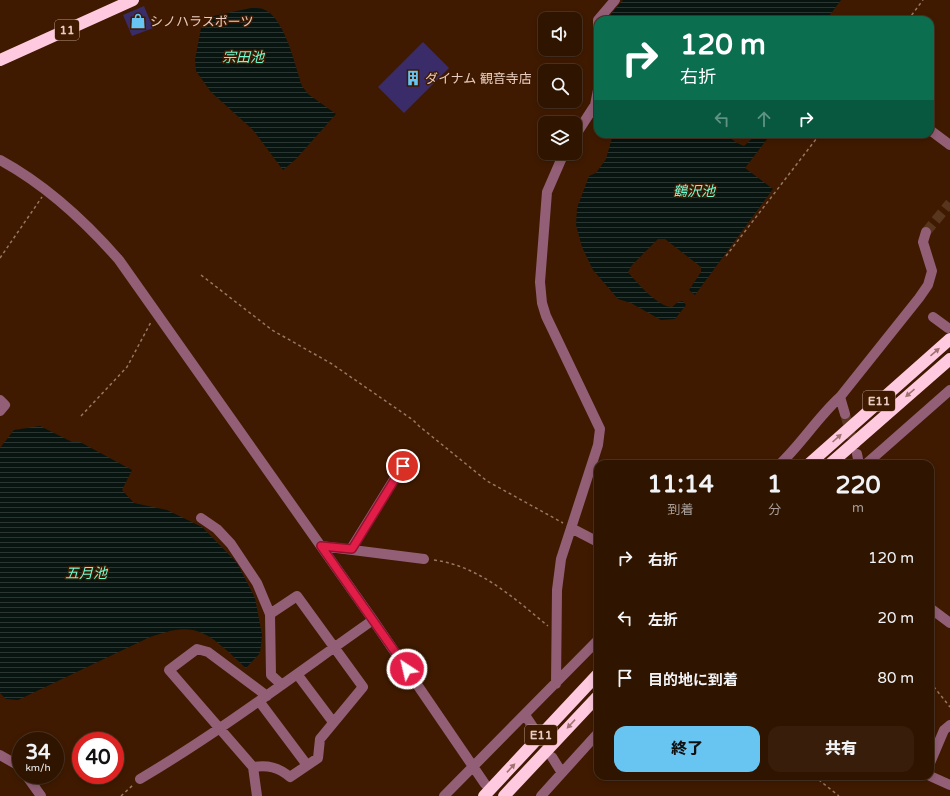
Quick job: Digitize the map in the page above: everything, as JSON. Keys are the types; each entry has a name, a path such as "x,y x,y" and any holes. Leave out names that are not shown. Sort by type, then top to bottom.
{"highway":[{"name":"11","path":"0,60 133,0"},
{"name":"E11","path":"813,460 949,333"},
{"name":"E11","path":"835,460 950,359"},
{"name":"E11","path":"484,796 594,678"},
{"name":"E11","path":"504,796 594,700"}],"street":[{"path":"601,16 615,0"},
{"path":"582,125 594,107"},
{"path":"934,133 950,145"},
{"path":"0,160 47,190 101,239 119,260 156,310 373,620 485,784"},
{"path":"556,684 557,590 561,559 598,445 600,428 546,316 542,303 540,282 547,192 561,160"},
{"path":"784,460 797,447 827,408 840,397 928,285 932,271 923,242 926,232"},
{"path":"933,316 949,333"},
{"path":"871,460 950,390"},
{"path":"840,397 845,414"},
{"path":"0,400 5,405 0,411"},
{"path":"857,454 859,460"},
{"path":"352,549 403,466"},
{"path":"201,518 217,529 234,548 257,583 270,614 271,675 282,685"},
{"path":"571,528 594,540"},
{"path":"321,546 424,559"},
{"path":"253,767 270,766 283,771 290,777 318,758 320,739 363,686 297,596 270,614"},
{"path":"934,611 950,623"},
{"path":"140,778 179,756 219,729 373,620"},
{"path":"444,796 594,644"},
{"path":"257,796 253,767 169,670 198,649 208,652 263,699 307,765"},
{"path":"297,674 333,722"},
{"path":"525,715 533,727"},
{"path":"934,754 944,730 950,725"},
{"path":"541,796 549,791 562,773 594,737"},
{"path":"0,755 12,762"},
{"path":"552,757 562,773"},
{"path":"934,778 950,785"},
{"path":"32,784 41,796"}],"path":[{"path":"911,16 923,0"},
{"path":"726,256 817,138"},
{"path":"0,258 47,190"},
{"path":"201,275 272,330 332,364 414,420 419,426 487,481 509,495 571,528"},
{"path":"81,416 128,367 156,310"},
{"path":"424,559 439,560 477,573 506,592 556,632"},
{"path":"934,687 950,707"},
{"path":"121,796 140,778"},
{"path":"819,780 839,796"}],"water":[{"path":"623,0 841,0 829,16 611,16"},
{"name":"宗田池","path":"251,8 263,9 271,14 283,32 288,43 302,86 308,94 336,114 296,159 283,170 253,130 211,92 196,71 195,60 201,28 213,16"},
{"name":"鶴沢池","path":"612,138 730,138 744,146 753,138 768,138 745,168 773,189 695,295 689,290 701,272 701,267 665,239 658,239 632,265 628,272 648,294 660,303 672,307 678,302 683,301 686,305 675,319 661,320 631,303 618,299 593,270 582,247 576,225 577,208 589,176 596,173 606,159"},
{"name":"五月池","path":"40,426 72,442 80,442 132,470 122,490 134,503 167,510 202,527 237,563 255,598 262,635 260,653 246,668 215,640 200,632 182,629 150,637 18,700 6,699 0,693 0,448 14,430"}],"building":[{"name":"シノハラスポーツ","path":"144,6 153,28 132,36 123,15"},
{"name":"ダイナム 観音寺店","path":"423,42 449,68 404,113 378,87"}],"tunnel":[{"path":"926,232 950,203"},
{"path":"845,414 855,449"}],"place":[{"name":"シノハラスポーツ","path":"138,21"},
{"name":"ダイナム 観音寺店","path":"413,78"}],"route":[{"path":"403,466 352,549 321,546 407,669"}]}
